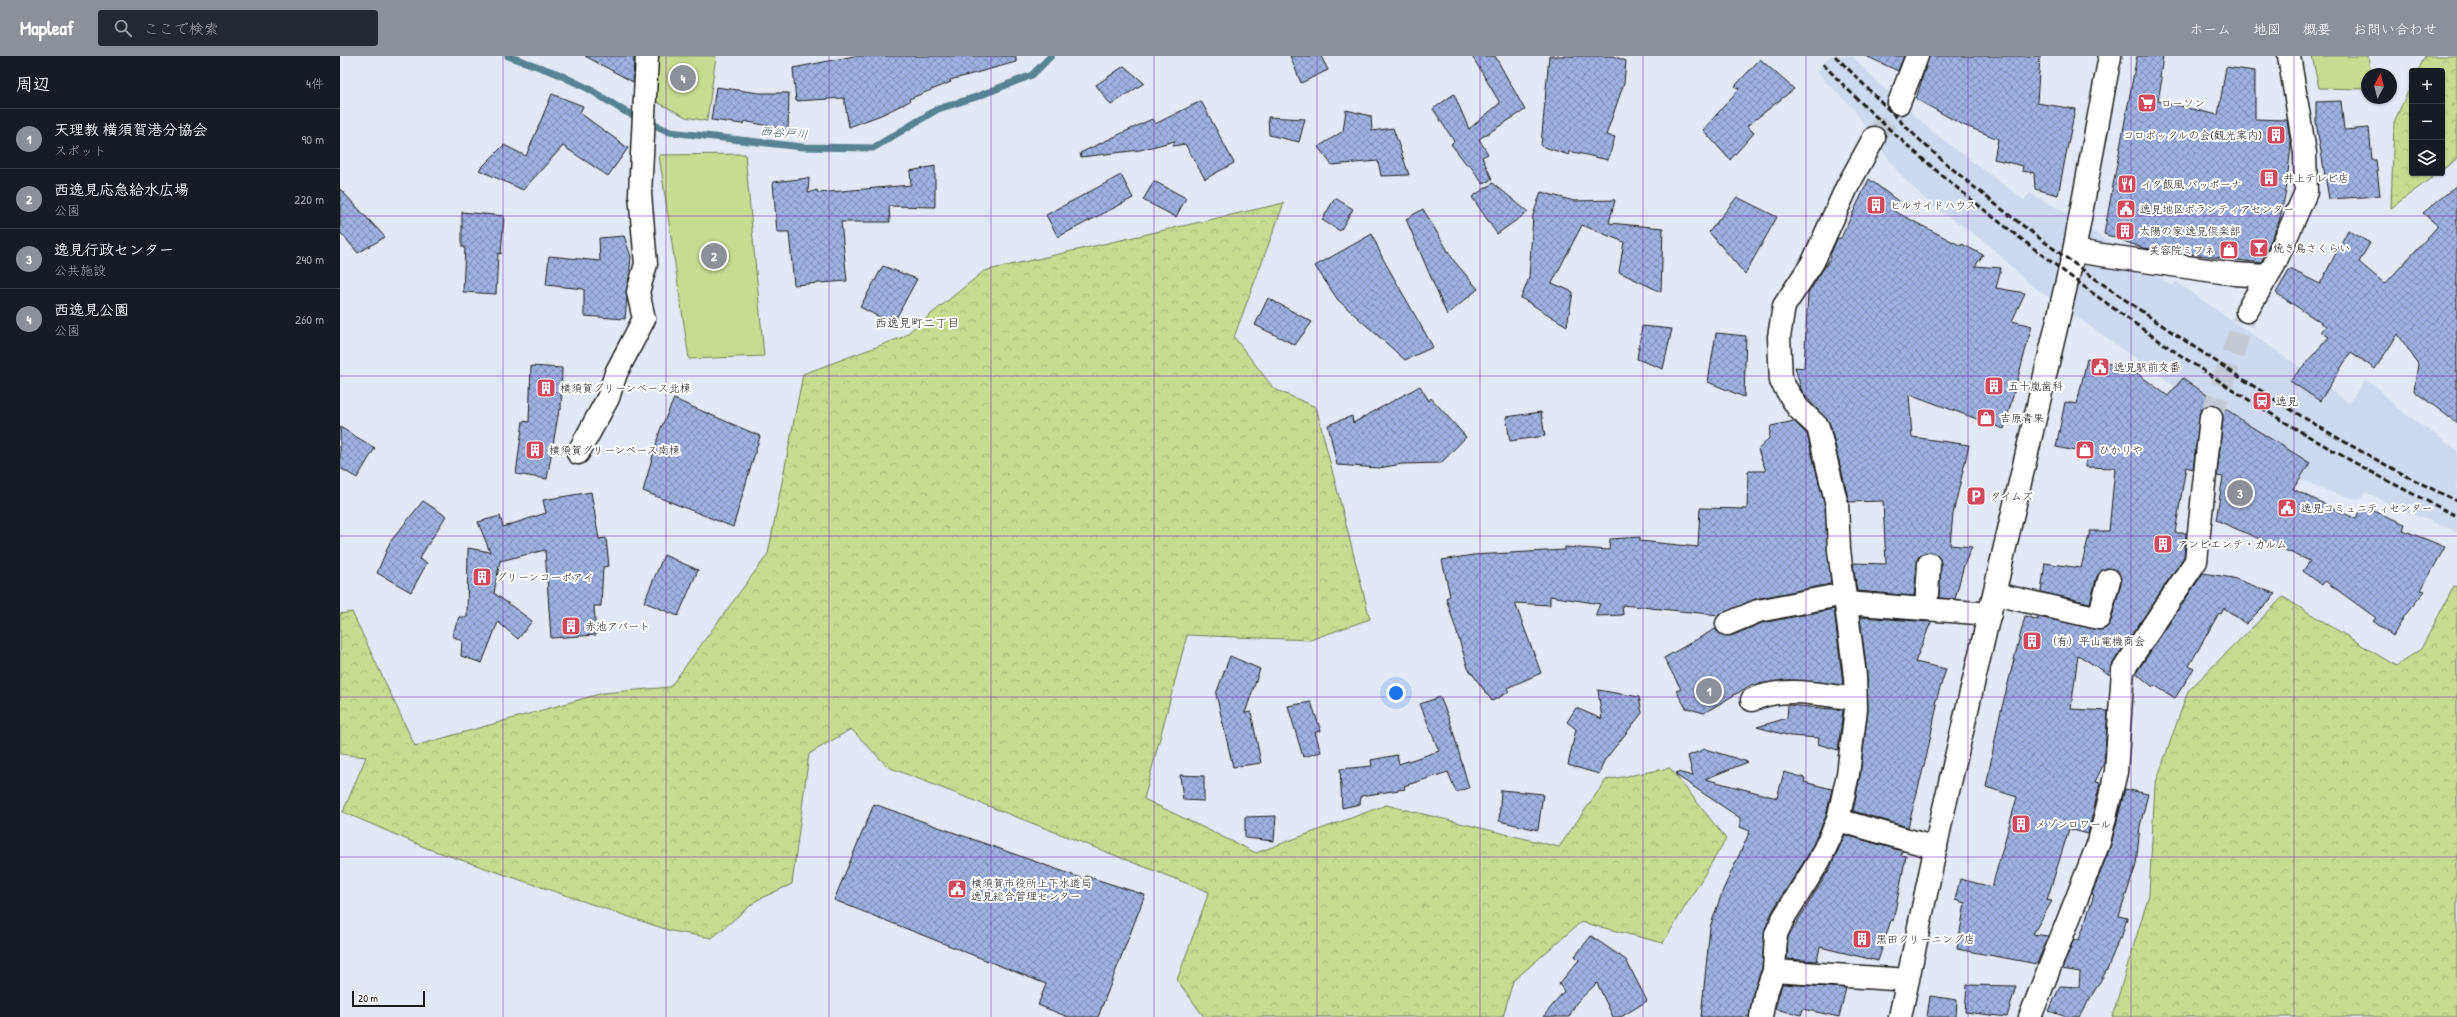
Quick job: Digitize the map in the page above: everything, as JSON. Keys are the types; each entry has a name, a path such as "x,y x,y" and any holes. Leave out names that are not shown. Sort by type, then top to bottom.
{"street":[{"path":"578,452 608,398 616,373 644,319 638,292 646,264 640,194 647,56"},
{"path":"1899,103 1917,56"},
{"path":"1900,1017 1936,848 2074,251 2110,56"},
{"path":"2247,311 2283,246 2306,192 2305,153 2289,56"},
{"path":"1762,1017 1765,996 1774,971 1776,934 1784,917 1819,861 1838,820 1848,774 1855,699 1855,676 1845,598 1837,505 1818,427 1798,408 1781,381 1779,337 1784,306 1813,262 1847,187 1874,138"},
{"path":"2074,251 2235,274 2266,276"},
{"path":"2030,1017 2099,842 2116,772 2123,670 2196,561 2211,417"},
{"path":"1926,609 1929,564"},
{"path":"1728,624 1758,611 1845,598 1926,609 1993,604 2046,608 2099,618 2109,580"},
{"path":"1752,700 1767,693 1798,692 1855,699"},
{"path":"1838,820 1936,848"},
{"path":"1774,971 1908,980"}],"shaded area":[{"path":"1830,56 1852,56 1878,83 1934,133 2024,200 2030,193 2061,210 2172,286 2176,282 2301,368 2306,362 2333,380 2328,388 2349,403 2365,380 2376,386 2397,408 2457,450 2457,532 2396,507 2365,492 2360,500 2329,492 2300,478 2258,463 2220,439 2222,419 2027,282 1988,244 1930,204 1898,172 1851,106 1816,72"}],"green space":[{"path":"653,56 716,56 707,121 686,117 651,99"},
{"path":"2312,56 2368,56 2370,68 2361,68 2361,89 2319,88"},
{"path":"2425,56 2457,56 2457,159 2445,168 2445,68 2419,68"},
{"path":"2409,90 2409,176 2434,176 2391,208 2394,122"},
{"path":"745,154 764,356 689,359 659,155"},
{"path":"1284,203 1234,337 1274,389 1316,407 1370,619 1310,640 1187,635 1144,799 1256,853 1386,805 1559,847 1606,780 1670,768 1726,839 1663,943 1581,922 1513,981 1503,1017 1204,1017 1177,980 1209,892 888,767 851,729 809,754 792,884 757,900 712,938 671,931 429,849 343,812 366,757 340,754 340,614 352,612 415,746 603,693 670,687 768,554 803,374 903,337 984,271"},
{"path":"2454,586 2457,587 2457,1017 2112,1017 2149,895 2155,785 2188,691 2283,597 2396,666 2421,649"}],"building":[{"path":"585,56 634,56 633,82"},
{"path":"854,56 1016,56 1016,62 950,80 951,82 909,99 910,101 881,115 849,127 844,98 796,101 793,68"},
{"path":"1290,56 1321,56 1328,70 1301,83"},
{"path":"1472,56 1495,56 1525,110 1479,139 1488,154 1482,157 1492,179 1483,184 1469,164 1467,165 1451,144 1454,141 1433,109 1454,94 1469,129 1500,103"},
{"path":"1549,56 1613,56 1626,61 1624,83 1606,135 1615,137 1608,160 1569,151 1569,155 1541,146"},
{"path":"1866,56 1904,56 1898,71"},
{"path":"1929,56 2040,56 2037,103 2075,109 2058,195 2035,189 2034,173 2022,171 2023,166 1994,159 1998,139 1961,124 1916,99"},
{"path":"2137,56 2163,56 2160,77 2162,78 2158,101 2218,115 2226,67 2255,71 2255,119 2287,120 2291,145 2286,191 2279,222 2261,263 2143,248 2104,234"},
{"path":"1760,59 1794,89 1747,126 1754,133 1730,160 1703,130 1739,89 1735,86"},
{"path":"1124,66 1144,83 1111,105 1096,85"},
{"path":"716,87 759,93 789,93 788,130 744,121 743,124 711,120"},
{"path":"552,94 583,106 580,113 628,148 608,176 563,146 523,190 479,170 504,145 526,156"},
{"path":"1201,101 1234,163 1205,179 1185,144 1173,146 1175,141 1140,150 1081,157 1080,153 1152,119 1155,124"},
{"path":"2341,101 2344,130 2369,128 2372,160 2376,160 2380,196 2329,199 2316,122 2316,102"},
{"path":"1346,110 1371,116 1372,131 1393,128 1409,175 1381,176 1378,161 1332,165 1318,147 1343,131"},
{"path":"1268,117 1305,119 1299,142 1269,135"},
{"path":"935,166 935,207 889,206 890,222 841,222 847,281 794,285 789,232 777,232 773,182 809,178 808,193 817,190 818,193 911,185 910,171"},
{"path":"1121,175 1133,198 1058,237 1046,215"},
{"path":"1869,179 1898,201 1892,210 1961,246 1962,244 1983,255 1975,266 2001,268 1996,288 2025,293 2012,321 2032,326 2004,429 1909,394 1912,437 1969,445 1953,514 1950,545 1972,547 1964,565 1955,599 1939,598 1941,564 1936,554 1930,552 1924,553 1918,557 1914,596 1857,591 1853,563 1886,564 1883,501 1849,502 1830,424 1802,392 1795,367 1804,368 1808,293 1831,257 1830,255 1837,239 1841,238"},
{"path":"1154,181 1186,198 1176,217 1143,200"},
{"path":"1493,183 1528,212 1497,234 1472,197"},
{"path":"2457,185 2457,423 2414,391 2418,364 2398,334 2375,369 2351,352 2320,401 2290,381 2329,337 2321,332 2326,326 2276,293 2290,269 2320,284 2348,230 2370,243 2359,262 2385,284 2438,226 2423,213"},
{"path":"340,189 385,237 358,253 340,232"},
{"path":"1541,192 1574,201 1615,200 1609,223 1663,228 1661,292 1619,272 1624,242 1582,225 1552,283 1573,292 1567,326 1521,298 1529,278 1533,215"},
{"path":"1737,197 1777,217 1745,274 1709,232"},
{"path":"1335,198 1353,209 1340,231 1322,220"},
{"path":"1423,209 1454,261 1478,289 1447,315 1406,219"},
{"path":"462,212 504,216 501,254 498,253 496,294 463,292 465,247 462,247"},
{"path":"1372,234 1382,257 1433,347 1405,360 1338,300 1315,266"},
{"path":"624,236 631,257 625,319 584,316 584,289 546,285 549,256 600,261 599,238"},
{"path":"883,266 917,279 893,324 860,307"},
{"path":"1268,298 1312,322 1295,345 1255,325"},
{"path":"1642,326 1672,329 1663,369 1637,359"},
{"path":"1716,333 1746,336 1744,397 1708,382"},
{"path":"2087,359 2130,368 2168,396 2183,378 2247,424 2310,463 2293,489 2356,519 2361,506 2405,524 2403,530 2445,547 2421,590 2425,591 2405,615 2393,636 2373,621 2376,618 2325,581 2322,585 2303,571 2310,561 2216,520 2223,477 2217,476 2223,418 2218,407 2206,405 2201,409 2193,469 2186,467 2175,533 2186,533 2184,557 2113,663 2110,675 2078,655 2071,709 2108,711 2104,763 2095,782 2100,783 2088,834 2069,829 2047,900 2052,901 2033,934 2048,936 2037,964 1957,949 1965,903 1955,900 1960,879 1992,887 2017,797 1986,787 1999,719 2025,616 2038,620 2038,617 2103,630 2111,621 2121,583 2118,571 2106,568 2097,576 2090,603 2041,592 2045,563 2081,568 2090,531 2109,531 2115,468 2086,467 2086,453 2056,447 2065,402 2077,404"},
{"path":"531,366 562,368 561,410 559,410 547,479 516,474 523,421 529,422"},
{"path":"1420,386 1429,401 1431,398 1466,437 1441,463 1402,464 1379,468 1337,465 1328,425 1352,416 1353,423"},
{"path":"674,399 760,436 733,527 643,491 660,430"},
{"path":"1541,412 1545,436 1510,441 1506,417"},
{"path":"1794,421 1807,434 1825,507 1831,584 1755,599 1719,615 1622,605 1623,615 1595,616 1600,604 1550,596 1550,605 1515,603 1541,673 1507,688 1509,692 1492,701 1468,668 1446,598 1450,596 1442,560 1473,555 1565,550 1565,547 1609,550 1610,539 1640,537 1640,541 1698,547 1700,508 1747,509 1748,471 1766,471 1758,450 1769,438 1771,426"},
{"path":"340,427 375,448 357,478 340,468"},
{"path":"591,492 599,539 606,538 609,566 603,567 601,606 594,606 596,635 551,638 545,550 500,561 494,593 532,621 518,639 498,622 482,663 461,656 462,641 452,636 459,617 467,617 468,548 490,552 478,522 500,516 503,527 546,513 543,500"},
{"path":"423,501 446,516 419,559 427,563 411,592 377,573 390,542"},
{"path":"664,555 698,570 678,616 644,602"},
{"path":"2203,573 2233,578 2276,594 2246,624 2224,608 2221,614 2219,613 2189,666 2194,669 2175,698 2154,685 2153,687 2136,673"},
{"path":"1834,609 1843,685 1790,680 1751,685 1704,713 1686,708 1676,691 1681,689 1664,658 1715,629 1720,634 1731,636 1762,623"},
{"path":"1860,617 1931,622 1915,662 1946,669 1935,704 1937,705 1927,754 1908,827 1853,811 1860,776 1868,709 1867,674"},
{"path":"1230,656 1260,669 1245,713 1251,712 1261,763 1233,767 1216,694"},
{"path":"1598,690 1639,697 1642,713 1604,761 1599,774 1568,765 1576,729 1567,722 1576,708 1602,719"},
{"path":"1440,697 1450,721 1469,788 1456,792 1448,772 1404,786 1405,789 1361,796 1360,804 1342,808 1340,769 1372,766 1371,760 1397,755 1399,764 1439,751 1420,704"},
{"path":"1311,702 1321,731 1315,732 1321,752 1303,757 1288,706"},
{"path":"1788,705 1843,710 1838,750 1818,744 1819,738 1790,736 1757,727 1787,718"},
{"path":"1705,749 1748,762 1705,779 1777,798 1784,772 1805,778 1804,782 1832,789 1826,816 1808,855 1773,910 1765,929 1762,968 1753,993 1749,1017 1701,1017 1710,927 1723,890 1750,831 1740,827 1740,818 1676,775 1677,772 1693,776 1688,756"},
{"path":"1180,775 1204,776 1204,801 1183,800"},
{"path":"2125,789 2148,794 2140,826 2136,865 2119,916 2127,918 2121,939 2119,938 2108,968 2079,1017 2067,1017 2049,1011 2060,986 2079,987 2080,972 2062,969 2074,939 2079,940 2094,895 2092,894 2111,845"},
{"path":"1501,790 1543,794 1538,830 1499,821"},
{"name":"横須賀市役所上下水道局 逸見総合管理センター","path":"874,804 1084,879 1086,876 1145,895 1098,1017 1068,1017 1038,1005 1046,984 834,900"},
{"path":"1276,816 1274,841 1245,838 1245,817"},
{"path":"1845,835 1902,851 1901,855 1906,856 1893,921 1891,920 1878,961 1820,947 1817,961 1787,959 1788,937 1830,868"},
{"path":"1591,936 1626,960 1647,1001 1621,1017 1613,1017 1597,983 1576,1003 1569,1017 1543,1017 1564,991 1559,984 1579,960 1575,956"},
{"path":"1782,984 1846,988 1839,1017 1803,1009 1801,1015 1775,1009"},
{"path":"1967,985 2016,986 2007,1017 1965,1012"},
{"path":"1930,996 1957,1000 1956,1017 1927,1017"}],"waterway":[{"name":"西谷戸川","path":"508,56 556,73 589,89 624,111 670,132 802,147 873,148 938,109 976,97 1032,75 1051,56"}],"tunnel":[{"path":"1874,138 1899,103"},
{"path":"2211,417 2247,311"}],"railway":[{"path":"1835,56 1923,143 1950,167 2006,213 2093,277 2190,344 2301,416 2339,439 2457,501"},
{"path":"1823,64 1875,116 1958,189 2093,294 2193,364 2296,429 2349,460 2457,516"}],"place":[{"name":"西逸見公園","path":"683,78"},
{"name":"ローソン","path":"2147,103"},
{"name":"コロボックルの会(観光案内)","path":"2276,135"},
{"name":"井上テレビ店","path":"2269,178"},
{"name":"イタ飯風 パッポーナ","path":"2127,184"},
{"name":"ヒルサイドハウス","path":"1876,205"},
{"name":"逸見地区ボランティアセンター","path":"2126,209"},
{"name":"太陽の家 逸見倶楽部","path":"2125,231"},
{"name":"焼き鳥さくらい","path":"2259,248"},
{"name":"美容院ミフネ","path":"2229,250"},
{"name":"西逸見応急給水広場","path":"714,256"},
{"name":"逸見駅前交番","path":"2100,367"},
{"name":"五十嵐歯科","path":"1994,386"},
{"name":"横須賀グリーンベース北棟","path":"546,388"},
{"name":"逸見","path":"2262,401"},
{"name":"吉原青果","path":"1986,418"},
{"name":"横須賀グリーンベース南棟","path":"535,450"},
{"name":"ひかりや","path":"2085,450"},
{"name":"逸見行政センター","path":"2240,493"},
{"name":"タイムズ","path":"1976,496"},
{"name":"逸見コミュニティセンター","path":"2287,508"},
{"name":"アンビエンテ・カルム","path":"2163,544"},
{"name":"グリーンコーポアイ","path":"482,577"},
{"name":"赤池アパート","path":"571,626"},
{"name":"（有）平山電機商会","path":"2032,641"},
{"name":"天理教 横須賀港分協会","path":"1709,691"},
{"name":"メゾンロワール","path":"2021,824"},
{"name":"横須賀市役所上下水道局 逸見総合管理センター","path":"957,889"},
{"name":"黒田クリーニング店","path":"1862,939"}],"district":[{"name":"西逸見町二丁目","path":"917,323"}]}
